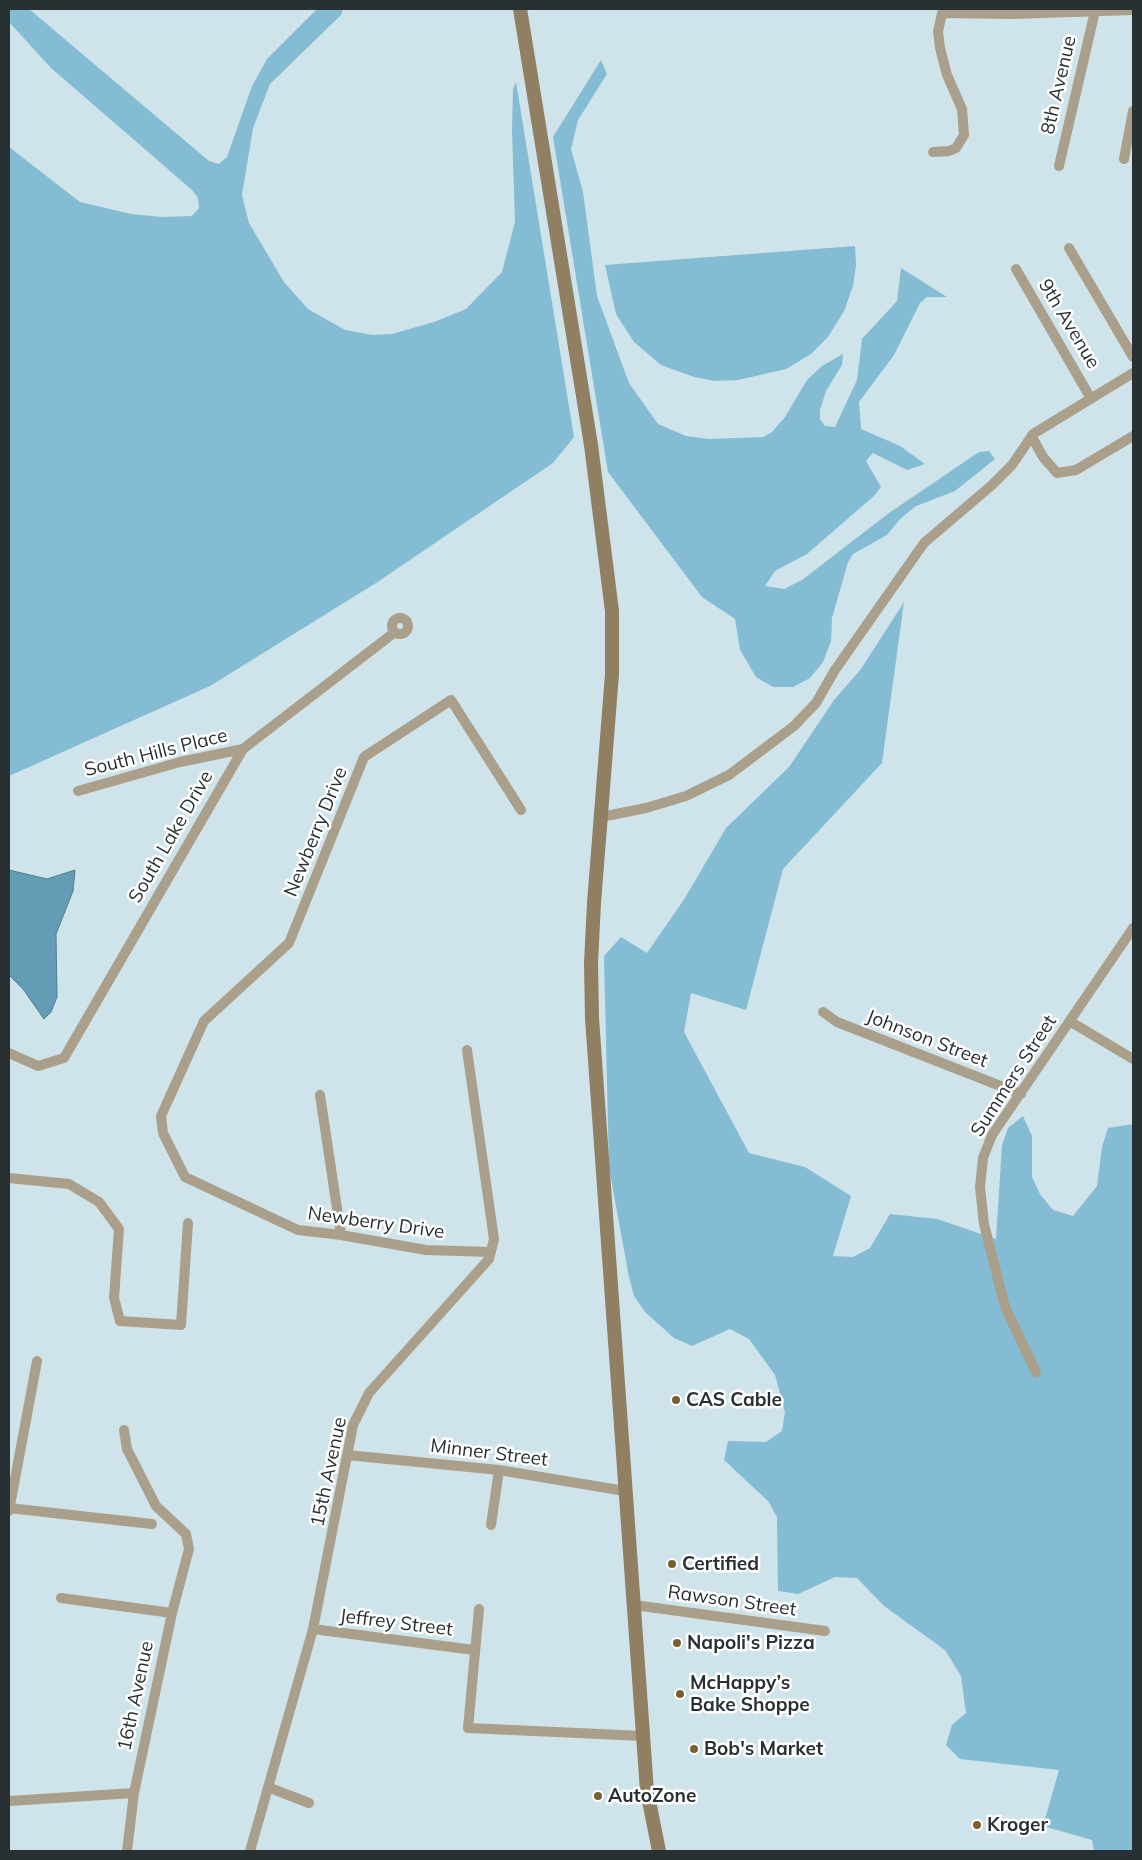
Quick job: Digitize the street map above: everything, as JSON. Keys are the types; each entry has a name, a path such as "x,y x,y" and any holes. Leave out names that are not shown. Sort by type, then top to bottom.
{"main road":[{"path":"516,9 524,35"},
{"path":"520,9 591,445 612,611 612,674 591,964 592,1018 647,1791 659,1851"},
{"path":"524,35 528,9"}],"street":[{"path":"933,152 949,151 956,148 964,135 962,110 940,48 940,19 942,13 1012,14 1133,10"},
{"name":"8th Avenue","path":"1059,166 1094,12"},
{"path":"1124,159 1133,111"},
{"path":"1068,248 1133,357"},
{"name":"9th Avenue","path":"1016,270 1090,397"},
{"path":"601,817 646,808 686,796 729,775 794,726 816,702 858,635 924,543 992,485 1012,465 1033,434 1090,397 1133,373"},
{"path":"1033,434 1033,439 1043,457 1057,473 1076,470 1133,436"},
{"name":"South Lake Drive","path":"9,1053 38,1066 64,1058 242,748 394,632"},
{"name":"Newberry Drive","path":"491,1252 426,1250 341,1235 298,1230 185,1177 162,1133 161,1116 204,1021 290,944 354,787 364,757 452,700 521,810"},
{"name":"South Hills Place","path":"78,790 180,762 242,748"},
{"name":"Summers Street","path":"1036,1372 1005,1307 984,1224 980,1188 983,1158 992,1135 1071,1022 1133,928"},
{"name":"Johnson Street","path":"823,1012 838,1022 1021,1094"},
{"path":"1071,1022 1133,1059"},
{"path":"467,1050 494,1239 491,1252"},
{"path":"320,1095 341,1235"},
{"path":"9,1178 69,1184 99,1202 120,1229 114,1298 120,1321 181,1325 188,1223"},
{"name":"15th Avenue","path":"250,1851 270,1788 313,1629 353,1425 369,1393 489,1259 491,1252"},
{"path":"37,1361 9,1510 152,1524"},
{"name":"16th Avenue","path":"124,1430 127,1449 156,1506 186,1534 189,1549 172,1613 134,1793 126,1851"},
{"name":"Minner Street","path":"347,1455 499,1470 625,1491"},
{"path":"491,1525 499,1470"},
{"path":"61,1598 172,1613"},
{"name":"Rawson Street","path":"634,1605 825,1631"},
{"path":"479,1609 468,1728 643,1736"},
{"name":"Jeffrey Street","path":"313,1629 474,1650"},
{"path":"270,1788 309,1803"},
{"path":"9,1801 134,1793"}],"shaded area":[{"path":"9,9 29,9 209,161 219,164 227,157 252,86 267,59 317,9 343,9 341,15 270,84 253,128 242,195 249,223 284,282 308,309 345,330 373,335 392,334 434,322 466,309 502,272 515,222 512,130 513,89 516,82 574,437 553,463 376,583 210,686 9,776 9,147 80,202 131,214 162,217 192,216 199,208 198,198 192,190 51,68 9,22"},
{"path":"601,60 607,74 578,120 571,149 583,192 597,296 629,383 658,424 686,436 709,439 763,437 772,432 785,417 807,380 822,366 843,354 842,365 826,391 820,410 820,419 825,426 835,427 857,380 862,339 897,301 901,268 947,297 927,297 920,303 894,355 859,402 861,429 900,446 925,464 907,470 873,453 866,461 881,487 874,496 807,554 775,571 765,586 784,589 802,580 889,513 979,452 989,451 995,459 955,491 916,506 900,519 887,535 853,554 848,562 832,618 831,641 823,662 810,678 793,687 773,687 756,677 740,650 735,619 702,597 608,472 553,137"},
{"path":"855,246 856,265 853,286 844,311 828,337 811,354 786,369 738,380 715,381 694,377 661,365 634,342 616,314 605,265"},
{"path":"904,602 882,763 783,869 746,1010 691,993 684,1032 749,1153 805,1167 851,1196 833,1256 853,1257 870,1248 890,1214 937,1219 996,1239 1002,1145 1008,1128 1023,1116 1032,1136 1032,1177 1040,1194 1053,1210 1073,1216 1097,1186 1102,1147 1108,1128 1133,1124 1133,1851 1094,1851 1092,1840 1043,1826 1059,1770 960,1759 946,1745 952,1725 966,1713 961,1676 945,1650 884,1606 857,1578 835,1577 798,1594 778,1591 777,1517 768,1501 724,1460 728,1441 766,1442 782,1431 785,1412 775,1375 749,1339 730,1329 692,1346 674,1338 645,1312 634,1296 629,1277 609,1168 604,956 621,937 647,953 685,898 726,828 789,767 834,700 861,669"},
{"path":"9,870 47,879 75,870 73,891 56,934 57,997 51,1012 44,1019 23,989 9,975"}],"place":[{"name":"CAS Cable","path":"676,1400"},
{"name":"Certified","path":"672,1564"},
{"name":"Napoli's Pizza","path":"677,1643"},
{"name":"McHappy’s Bake Shoppe","path":"680,1694"},
{"name":"Bob's Market","path":"694,1749"},
{"name":"AutoZone","path":"598,1796"},
{"name":"Kroger","path":"977,1825"}]}
